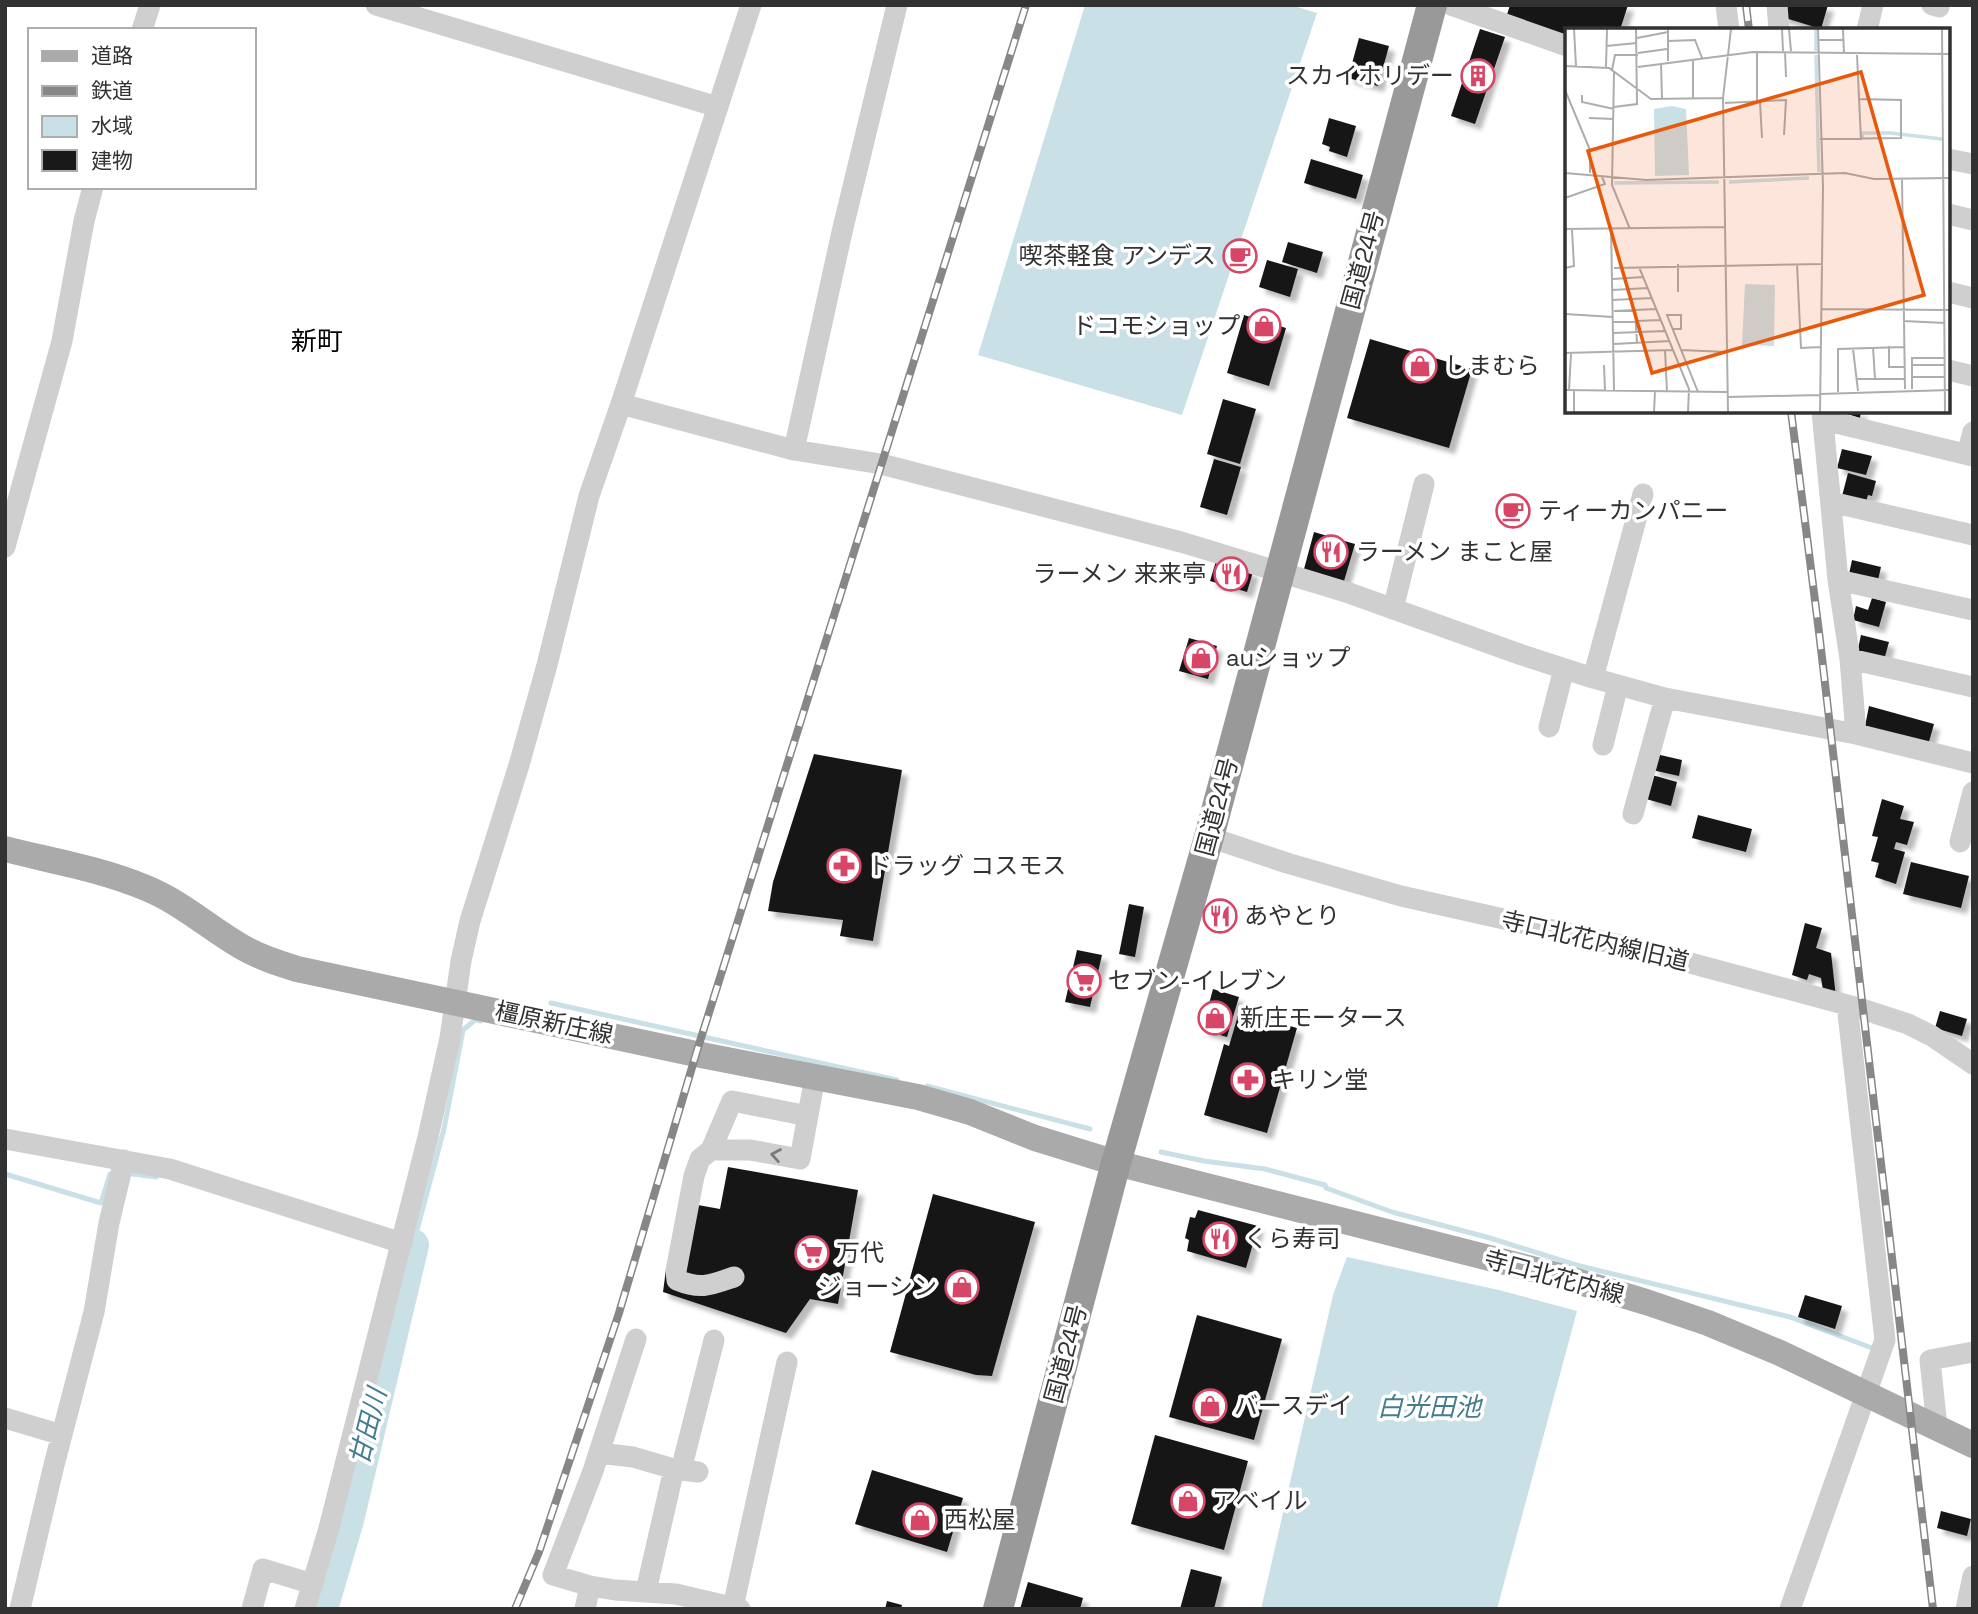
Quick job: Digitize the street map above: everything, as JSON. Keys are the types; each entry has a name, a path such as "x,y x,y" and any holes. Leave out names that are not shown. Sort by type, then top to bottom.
{"highway":[{"name":"国道24号","path":"998,1609 1116,1163 1209,837 1432,5"}],"main road":[{"name":"橿原新庄線","path":"5,849 113,876 146,888 174,902 244,948 271,960 325,976 696,1054 895,1092 946,1105 1035,1138 1116,1163"},
{"name":"寺口北花内線","path":"1116,1163 1560,1276 1646,1302 1708,1323 1780,1353 1973,1445"}],"street":[{"path":"143,28 150,5"},
{"path":"376,5 718,107"},
{"path":"305,1609 345,1468 438,1098 470,921 523,753 589,496 751,5"},
{"path":"794,450 842,232 897,5"},
{"path":"1451,5 1565,45"},
{"path":"1726,5 1729,28"},
{"path":"1777,5 1779,28"},
{"path":"1867,28 1872,5"},
{"path":"1950,159 1973,164"},
{"path":"5,547 62,341 92,189"},
{"path":"1950,214 1973,220"},
{"path":"1950,292 1973,298"},
{"path":"1950,370 1973,376"},
{"path":"621,404 794,450 881,464 1168,539 1280,571 1593,678 1665,698 1856,734 1973,763"},
{"path":"1856,734 1823,416 1970,456 1973,432"},
{"path":"1393,609 1424,484"},
{"path":"1593,678 1643,494"},
{"path":"1831,502 1973,536"},
{"path":"1838,580 1973,610"},
{"path":"1850,659 1973,687"},
{"path":"1549,727 1564,668"},
{"path":"1603,745 1619,685"},
{"path":"1633,814 1665,698"},
{"path":"1960,842 1973,792"},
{"name":"寺口北花内線旧道","path":"1209,837 1401,896 1637,949 1885,1016 1933,1036 1972,1060"},
{"path":"1790,1609 1885,1339 1847,1005"},
{"path":"711,1150 750,1150 800,1159 815,1077"},
{"path":"734,1277 707,1286 690,1286 677,1280 676,1271 694,1176 700,1159 711,1150 732,1101 808,1116"},
{"path":"5,1139 121,1170 170,1169 402,1243"},
{"path":"20,1609 94,1312 121,1170"},
{"path":"636,1339 599,1453 553,1575 614,1590 676,1594 736,1608 787,1362"},
{"path":"646,1591 684,1471 714,1340"},
{"path":"1937,1427 1930,1360 1973,1352"},
{"path":"5,1419 62,1435"},
{"path":"599,1453 634,1457 684,1471"},
{"path":"252,1609 264,1569 313,1584"},
{"path":"1966,1609 1973,1576"},
{"path":"585,1609 590,1586"}],"water":[{"path":"1085,5 1291,5 1317,13 1182,415 978,355"},
{"name":"白光田池","path":"1347,1257 1499,1290 1577,1311 1497,1609 1261,1609 1333,1295"}],"building":[{"path":"1510,5 1628,5 1621,28 1565,28 1565,39 1505,21"},
{"path":"1779,5 1828,5 1821,28 1782,17"},
{"name":"スカイホリデー","path":"1480,29 1505,37 1475,124 1451,116"},
{"path":"1359,38 1389,46 1378,86 1348,78"},
{"path":"1329,118 1356,126 1347,157 1329,151 1330,147 1322,144"},
{"path":"1311,159 1363,175 1356,199 1304,183"},
{"path":"1288,242 1323,252 1317,273 1282,262"},
{"path":"1267,260 1298,269 1290,297 1259,287"},
{"path":"1244,315 1286,328 1269,386 1227,373"},
{"path":"1370,339 1472,369 1449,448 1347,418"},
{"path":"1223,399 1256,409 1240,464 1207,454"},
{"path":"1844,413 1861,413 1860,418"},
{"path":"1842,449 1872,456 1866,475 1837,468"},
{"path":"1214,459 1241,467 1227,515 1200,507"},
{"path":"1848,473 1876,481 1872,496 1868,495 1864,508 1842,496"},
{"path":"1314,532 1355,544 1344,581 1304,569"},
{"path":"1852,560 1881,567 1878,580 1849,574"},
{"path":"1216,561 1253,572 1247,592 1210,581"},
{"path":"1872,598 1886,602 1879,627 1853,620 1856,606 1868,610"},
{"path":"1861,635 1889,642 1884,660 1857,653"},
{"path":"1189,638 1217,646 1208,679 1179,671"},
{"path":"1869,706 1934,724 1927,749 1865,726"},
{"path":"814,754 902,770 873,941 840,936 843,920 768,911 773,882"},
{"path":"1656,754 1682,760 1679,776 1652,770"},
{"path":"1652,775 1677,782 1671,806 1646,799"},
{"path":"1882,799 1904,806 1900,819 1914,822 1907,845 1896,842 1894,849 1905,852 1896,884 1875,877 1879,863 1871,861 1878,837 1872,836"},
{"path":"1698,815 1752,829 1746,852 1692,838"},
{"path":"1911,862 1969,876 1961,908 1903,894"},
{"path":"1129,904 1144,907 1135,957 1119,954"},
{"path":"1805,923 1822,928 1816,948 1831,953 1836,997 1824,997 1821,978 1809,974 1807,980 1792,975"},
{"path":"1077,950 1102,955 1090,1007 1065,1002"},
{"path":"1213,989 1239,997 1227,1037 1202,1030"},
{"path":"1940,1011 1967,1019 1962,1036 1935,1028"},
{"name":"キリン堂","path":"1239,1012 1297,1028 1267,1133 1204,1115 1224,1044 1229,1046"},
{"path":"728,1167 858,1190 838,1304 810,1299 786,1333 663,1292 666,1269 698,1205 720,1209"},
{"name":"ジョーシン","path":"933,1194 1035,1222 992,1376 976,1375 890,1352"},
{"name":"くら寿司","path":"1198,1210 1258,1226 1246,1268 1187,1251 1189,1240 1185,1238 1190,1217 1195,1218"},
{"path":"1805,1295 1842,1306 1835,1329 1798,1317"},
{"path":"1197,1315 1282,1339 1254,1440 1169,1417"},
{"path":"1155,1435 1248,1461 1224,1550 1131,1524"},
{"path":"872,1470 963,1498 947,1552 855,1524"},
{"path":"1941,1511 1971,1519 1967,1536 1937,1528"},
{"path":"1191,1569 1222,1577 1214,1609 1180,1609"},
{"path":"1028,1582 1083,1598 1080,1609 1020,1609"},
{"path":"887,1601 902,1605 901,1609 885,1609"}],"waterway":[{"path":"551,1003 897,1080"},
{"path":"413,1245 444,1129 463,1030 475,1020 481,1021"},
{"path":"927,1086 1090,1129"},
{"path":"1161,1152 1265,1169 1325,1185 1326,1188 1392,1212 1490,1238 1576,1265 1790,1317 1872,1348"},
{"path":"125,1173 156,1177"},
{"path":"5,1174 101,1203 110,1174"},
{"name":"甘田川","path":"322,1609 348,1520 413,1245"}],"railway":[{"path":"515,1609 539,1552 619,1313 696,1054 1026,5"},
{"path":"1746,5 1749,28"},
{"path":"1791,413 1933,1609"}],"place":[{"name":"スカイホリデー","path":"1478,76"},
{"name":"喫茶軽食 アンデス","path":"1240,256"},
{"name":"ドコモショップ","path":"1264,326"},
{"name":"しまむら","path":"1420,366"},
{"name":"ティーカンパニー","path":"1513,511"},
{"name":"ラーメン まこと屋","path":"1331,552"},
{"name":"ラーメン 来来亭","path":"1231,574"},
{"name":"auショップ","path":"1201,658"},
{"name":"ドラッグ コスモス","path":"844,866"},
{"name":"あやとり","path":"1220,916"},
{"name":"セブン-イレブン","path":"1084,981"},
{"name":"新庄モータース","path":"1215,1018"},
{"name":"キリン堂","path":"1248,1080"},
{"name":"くら寿司","path":"1220,1239"},
{"name":"万代","path":"812,1253"},
{"name":"ジョーシン","path":"962,1287"},
{"name":"バースデイ","path":"1210,1406"},
{"name":"アベイル","path":"1188,1501"},
{"name":"西松屋","path":"920,1520"}],"district":[{"name":"新町","path":"317,341"}]}
